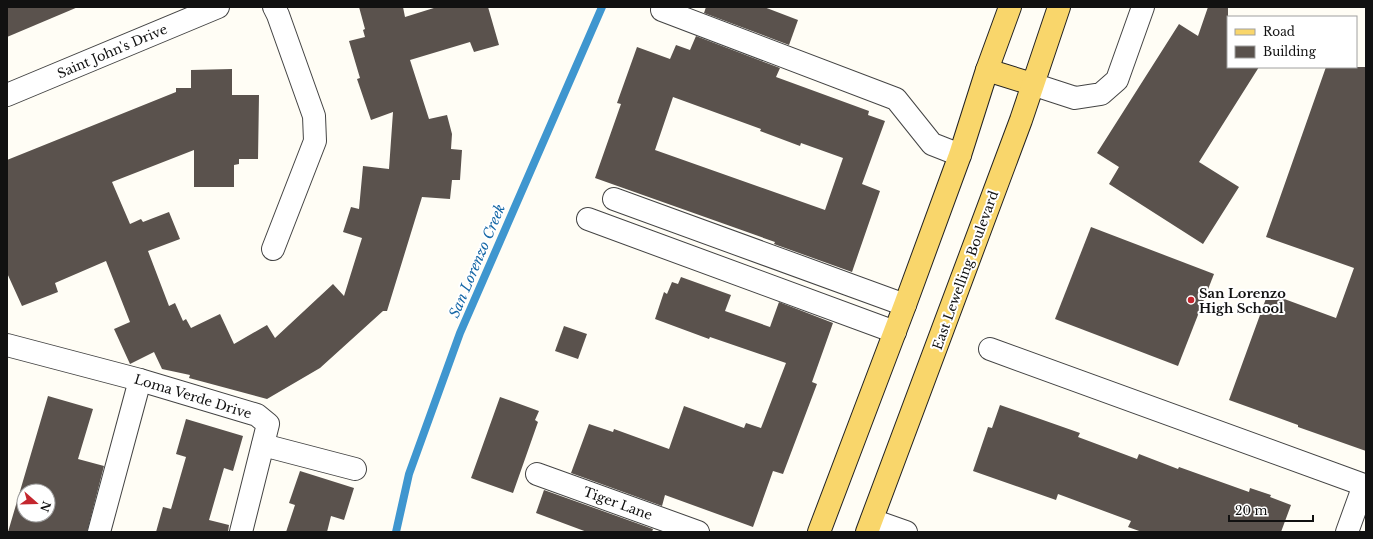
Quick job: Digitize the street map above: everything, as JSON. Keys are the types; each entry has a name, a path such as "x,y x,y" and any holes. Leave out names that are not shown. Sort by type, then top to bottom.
{"main road":[{"path":"819,532 960,155 987,70 1010,7"},
{"name":"East Lewelling Boulevard","path":"869,526 1021,120 1059,7"},
{"path":"987,70 1032,84"}],"street":[{"name":"Saint John's Drive","path":"7,95 218,7"},
{"path":"273,249 315,141 314,116 274,7"},
{"path":"1032,84 1075,98 1102,94 1117,80 1143,7"},
{"path":"662,10 896,99 932,144 960,155"},
{"path":"614,199 905,305"},
{"path":"588,220 895,332"},
{"name":"Loma Verde Drive","path":"7,345 140,380 257,415 268,424 241,532"},
{"path":"990,348 1365,486 1347,532"},
{"path":"99,532 140,380"},
{"path":"263,445 355,469"},
{"name":"Tiger Lane","path":"537,474 698,532"},
{"path":"869,526 906,532"}],"building":[{"path":"7,7 78,7 7,37"},
{"path":"359,7 403,7 405,17 437,7 488,7 499,45 474,52 470,42 410,60 429,119 447,115 452,134 451,149 462,150 460,180 452,180 450,199 422,197 387,311 383,311 320,368 267,399 189,378 190,375 162,369 154,352 130,364 114,329 130,322 106,261 55,283 58,292 22,306 7,273 7,160 176,92 176,88 191,88 191,70 232,69 232,95 259,95 258,159 239,159 239,164 234,165 234,187 194,187 194,150 112,182 130,224 141,219 143,222 169,212 180,239 148,251 169,306 175,303 183,321 186,319 191,328 220,314 234,344 267,325 275,338 333,284 344,296 362,238 343,232 351,207 359,209 363,166 389,169 393,112 371,120 357,79 360,78 349,41 365,37 363,30 365,29"},
{"path":"706,7 764,7 798,20 789,45 704,13"},
{"path":"1208,7 1228,7 1227,68 1258,68 1199,162 1239,187 1203,244 1109,184 1119,167 1097,153 1179,24 1198,36"},
{"path":"696,36 780,68 776,77 869,111 868,115 885,121 862,184 880,191 852,272 774,244 775,242 595,178 621,104 617,103 637,47 670,59 676,45 690,50","holes":["673,97 761,129 760,131 800,146 801,143 843,158 825,210 655,150"]},
{"path":"1366,67 1366,451 1298,427 1298,425 1229,400 1268,293 1336,318 1354,268 1266,237 1326,68"},
{"path":"1091,227 1214,274 1178,366 1055,319"},
{"path":"681,277 731,295 725,311 770,327 779,302 833,323 812,382 817,384 783,474 773,471 753,527 665,495 662,506 571,473 589,424 613,432 614,429 669,449 684,406 744,428 746,423 761,428 786,363 710,337 709,339 655,319 664,292 667,294 672,282 678,284"},
{"path":"564,326 587,334 578,359 555,351"},
{"path":"48,396 93,409 78,459 104,466 87,532 8,532 16,505 16,523 56,523 56,483 22,483"},
{"path":"500,397 539,411 535,420 538,422 513,493 471,478"},
{"path":"1000,405 1080,433 1078,437 1137,459 1139,454 1178,469 1179,467 1249,492 1250,488 1271,495 1270,497 1291,505 1281,532 1142,532 1128,527 1131,521 1058,494 1056,500 973,471 988,427 992,428"},
{"path":"186,419 243,436 233,471 224,468 209,520 229,525 228,532 156,532 163,507 171,509 186,457 176,454"},
{"path":"300,471 354,488 344,520 331,516 327,532 286,532 295,505 289,503"},
{"path":"544,490 653,529 652,532 587,532 536,513"}],"waterway":[{"name":"San Lorenzo Creek","path":"396,532 409,474 460,333 602,7"}],"place":[{"name":"San Lorenzo High School","path":"1191,300"}]}
